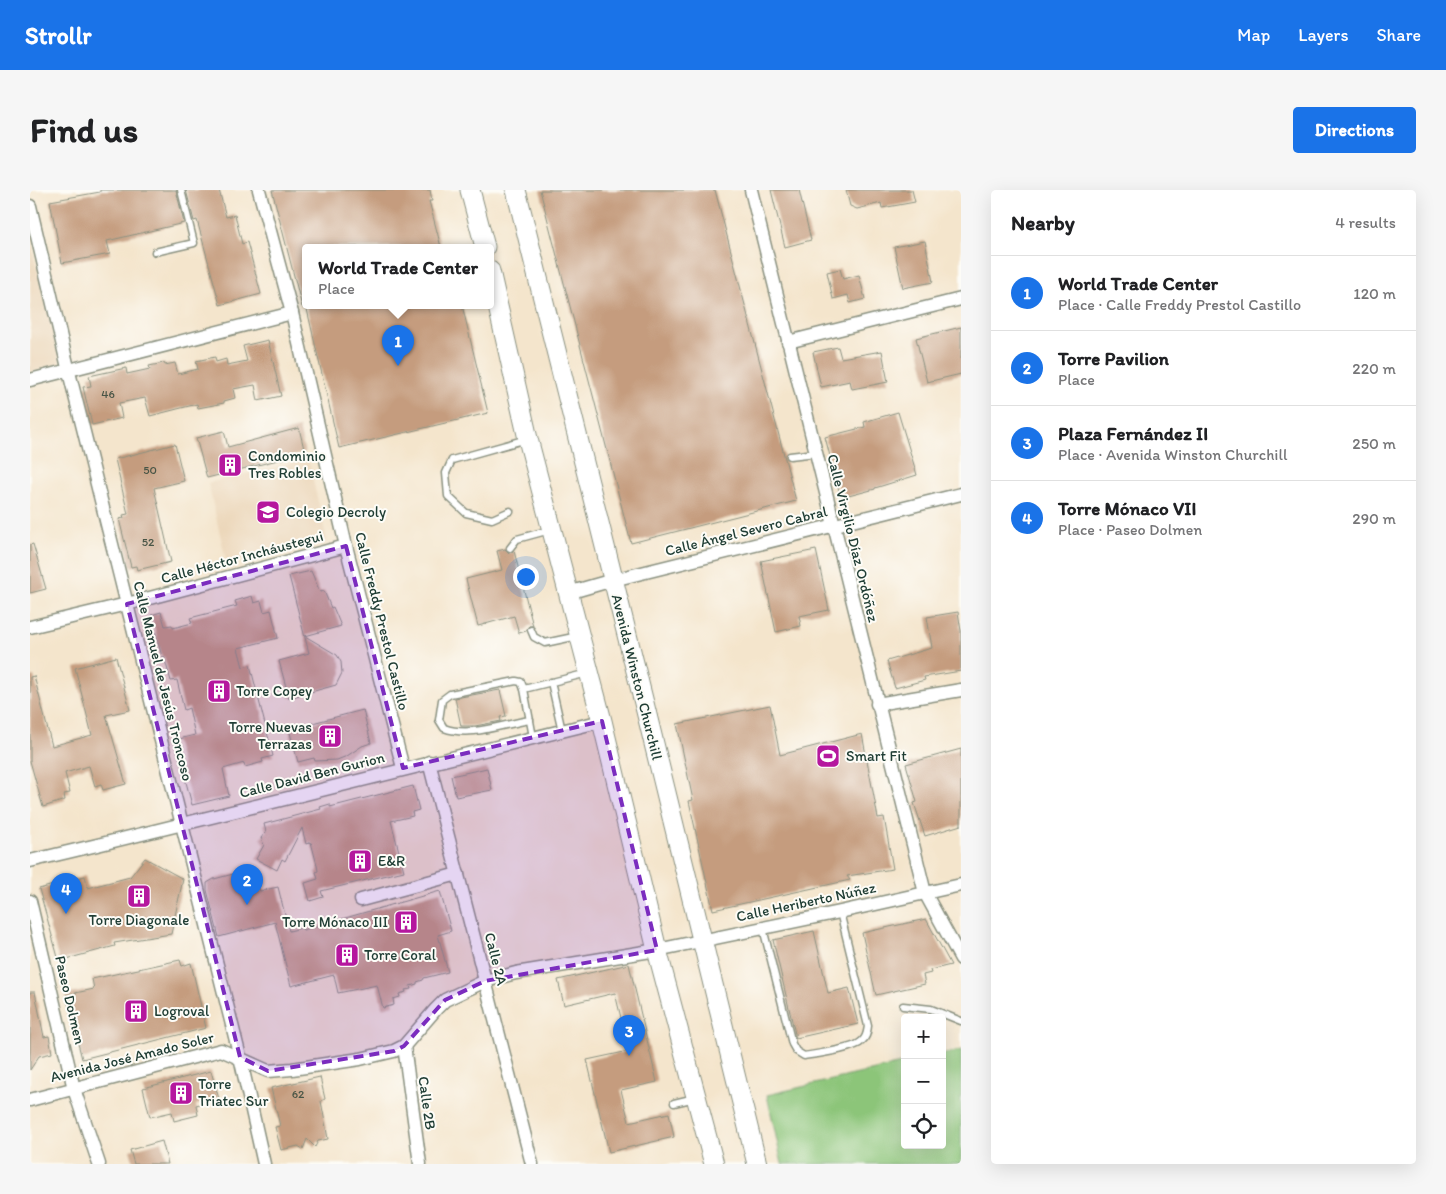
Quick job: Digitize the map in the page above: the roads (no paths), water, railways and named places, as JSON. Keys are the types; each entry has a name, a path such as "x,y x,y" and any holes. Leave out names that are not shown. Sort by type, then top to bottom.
{"main road":[{"path":"470,190 483,244"},
{"name":"Avenida Winston Churchill","path":"516,190 757,1164"},
{"path":"494,289 528,439 602,721 657,950 714,1164"}],"street":[{"name":"Calle Freddy Prestol Castillo","path":"259,190 292,313 346,546 403,768"},
{"name":"Calle Virgilio Díaz Ordóñez","path":"751,190 925,893 961,959"},
{"name":"Calle Manuel de Jesús Troncoso","path":"30,206 69,372 240,1057 264,1164"},
{"path":"788,342 961,299"},
{"path":"30,380 69,372 292,313"},
{"name":"Calle Ángel Severo Cabral","path":"568,593 613,580 961,494"},
{"name":"Calle Héctor Incháustegui","path":"30,627 127,604 346,546"},
{"path":"877,704 961,690"},
{"name":"Calle David Ben Gurion","path":"30,861 182,825 403,768 602,721"},
{"name":"Calle 2A","path":"429,762 532,1164"},
{"path":"361,900 458,874"},
{"name":"Calle Heriberto Núñez","path":"657,950 961,885"},
{"name":"Paseo Dolmen","path":"30,901 74,1089 99,1164"},
{"name":"Avenida José Amado Soler","path":"30,1100 221,1050 240,1057 263,1070 292,1069 360,1059 394,1051 404,1046 445,1000 485,982 516,973 657,950"},
{"name":"Calle 2B","path":"404,1046 420,1164"}],"lane":[{"path":"154,252 194,243 181,190"},
{"path":"510,511 492,518 466,513 448,496 446,473 452,460 528,439"},
{"path":"790,456 816,453"},
{"path":"510,548 517,539 552,529"},
{"path":"531,630 534,637 546,643 579,636"},
{"path":"524,689 589,673"},
{"path":"530,720 480,730 457,732 444,728 439,720 442,700 450,694 516,681 521,682 524,689 534,737"},
{"path":"551,682 562,731"},
{"path":"763,928 792,1044 796,1051 804,1056 833,1051 862,1042 867,1034 868,1026 840,912"},
{"path":"903,1006 931,1009 961,1021"},
{"path":"674,1103 696,1098"}],"place":[{"name":"World Trade Center","path":"398,366"},
{"name":"Condominio Tres Robles","path":"230,465"},
{"name":"Colegio Decroly","path":"268,512"},
{"name":"Torre Copey","path":"219,691"},
{"name":"Torre Nuevas Terrazas","path":"330,736"},
{"name":"Smart Fit","path":"828,756"},
{"name":"E&R","path":"360,861"},
{"name":"Torre Diagonale","path":"139,896"},
{"name":"Torre Pavilion","path":"247,905"},
{"name":"Torre Mónaco VII","path":"66,914"},
{"name":"Torre Mónaco III","path":"406,922"},
{"name":"Torre Coral","path":"347,955"},
{"name":"Logroval","path":"136,1011"},
{"name":"Plaza Fernández II","path":"629,1056"},
{"name":"Torre Triatec Sur","path":"181,1093"}]}
